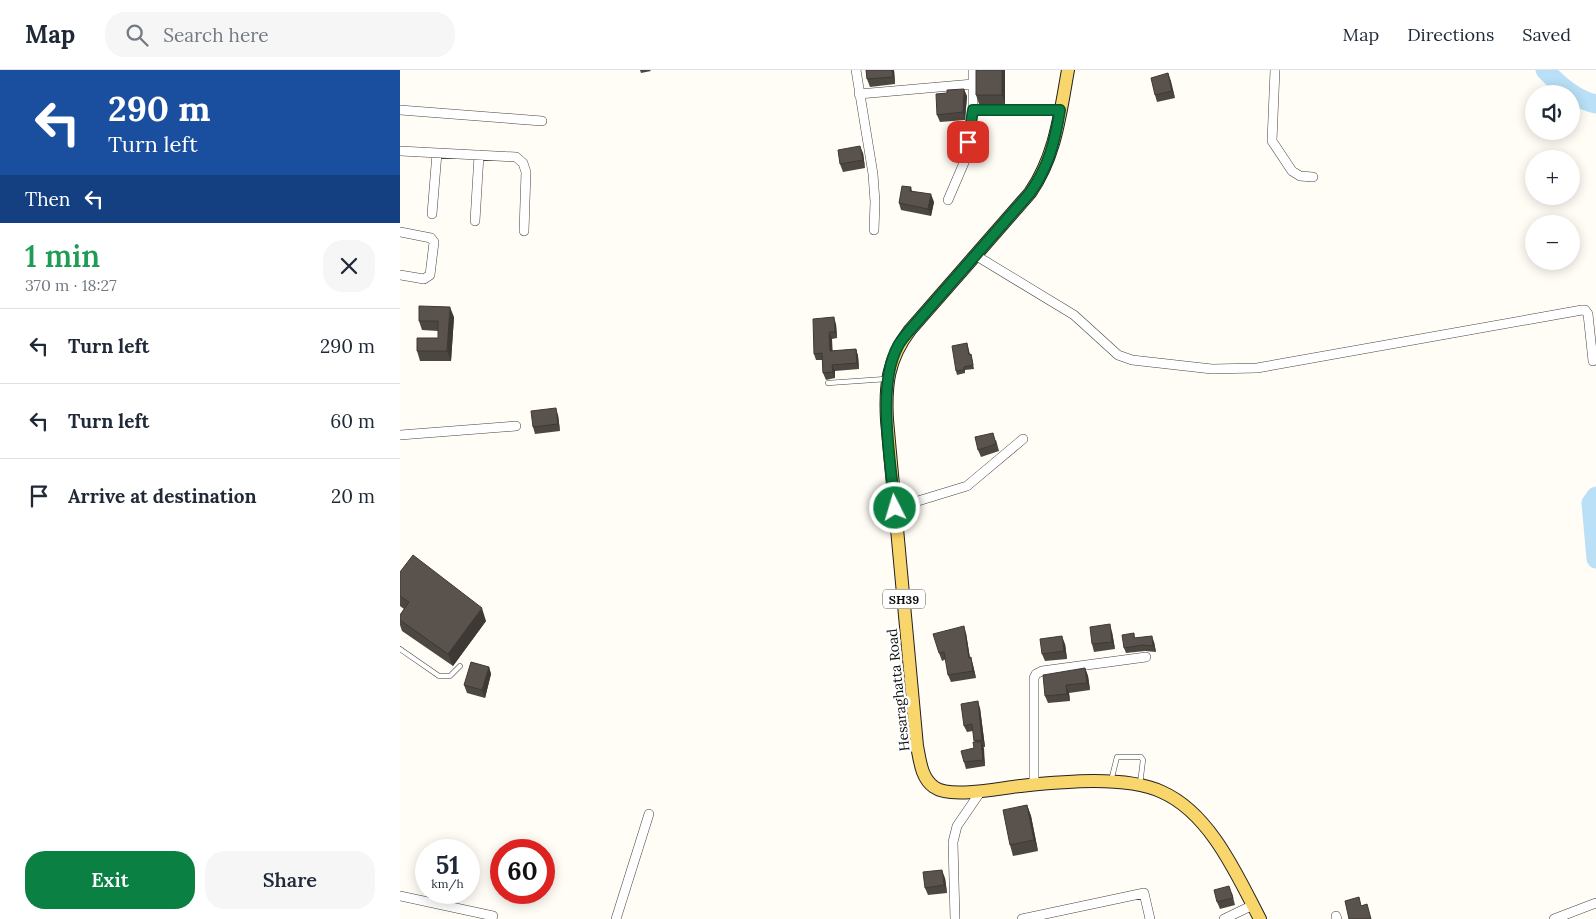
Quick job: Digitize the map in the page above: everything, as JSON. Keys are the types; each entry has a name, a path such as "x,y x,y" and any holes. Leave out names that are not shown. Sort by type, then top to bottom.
{"main road":[{"name":"Hesaraghatta Road","path":"1068,70 1054,144 1038,181 898,345 888,378 886,405 917,746 923,771 928,782 936,789 967,793 1034,785 1094,781 1140,785 1163,792 1182,804 1211,834 1227,858 1260,919"}],"street":[{"path":"856,70 873,174 874,230"},
{"path":"948,200 966,158 973,110 973,70"},
{"path":"1275,70 1272,141 1292,171 1300,176 1313,177"},
{"path":"859,94 973,84"},
{"path":"400,110 542,120"},
{"path":"973,110 1060,110"},
{"path":"400,151 516,157 523,163 526,172 524,231"},
{"path":"432,214 437,153"},
{"path":"475,221 479,155"},
{"path":"400,232 431,238 434,242 430,275 428,277 424,279 400,275"},
{"path":"975,255 1074,315 1118,355 1132,360 1212,369 1257,368 1585,310 1588,314 1593,361"},
{"path":"400,435 516,426"},
{"path":"895,508 967,486 1023,439"},
{"path":"1034,785 1034,678 1036,674 1042,671 1146,657"},
{"path":"955,919 953,842 957,826 981,791"},
{"path":"616,919 649,814"},
{"path":"1022,919 1144,893 1150,919"},
{"path":"400,896 493,916"},
{"path":"1557,918 1596,903"},
{"path":"1224,919 1253,905"}],"lane":[{"path":"828,383 888,378"},
{"path":"400,649 439,676 450,676 460,666"},
{"path":"1111,782 1117,757 1141,757 1143,760 1140,785"}],"building":[{"path":"866,70 892,70 893,77 867,79"},
{"path":"976,70 1002,70 1002,95 976,95"},
{"path":"1168,73 1172,91 1155,95 1151,78"},
{"path":"964,89 963,112 937,115 936,94 947,93 947,90"},
{"path":"860,146 863,160 840,164 838,150"},
{"path":"902,186 911,187 910,191 931,194 928,209 899,203"},
{"path":"419,306 450,307 447,351 417,351 417,338 438,338 438,321 419,321"},
{"path":"834,317 835,332 829,332 830,351 856,349 857,363 832,365 833,372 823,373 822,353 814,354 813,319"},
{"path":"967,343 973,365 964,367 964,370 956,371 952,346"},
{"path":"556,408 558,424 533,427 531,411"},
{"path":"993,433 996,444 978,450 975,437"},
{"path":"413,555 482,608 448,654 400,620 400,615 409,602 400,596 400,572"},
{"path":"1110,624 1112,642 1092,644 1090,627"},
{"path":"964,626 973,671 948,675 944,652 939,653 933,634"},
{"path":"1134,633 1134,638 1152,636 1153,646 1143,645 1124,648 1122,635"},
{"path":"1062,636 1064,651 1042,654 1040,639"},
{"path":"471,662 489,667 482,690 464,685"},
{"path":"1085,668 1087,683 1066,685 1067,694 1045,696 1043,675"},
{"path":"978,701 982,740 974,741 972,724 964,726 961,704"},
{"path":"973,742 981,742 983,760 964,762 961,751 974,748"},
{"path":"1027,805 1034,840 1010,845 1003,810"},
{"path":"942,870 944,885 925,888 923,872"},
{"path":"1229,886 1233,898 1217,902 1214,890"},
{"path":"1359,897 1361,906 1367,904 1371,919 1349,919 1345,901"}],"waterway":[{"path":"1545,70 1568,91 1596,104"},
{"path":"1596,496 1591,503 1596,559"}],"route":[{"path":"895,508 886,405 888,378 898,345 1030,193 1048,161 1054,144 1060,110 973,110 968,142"}]}
